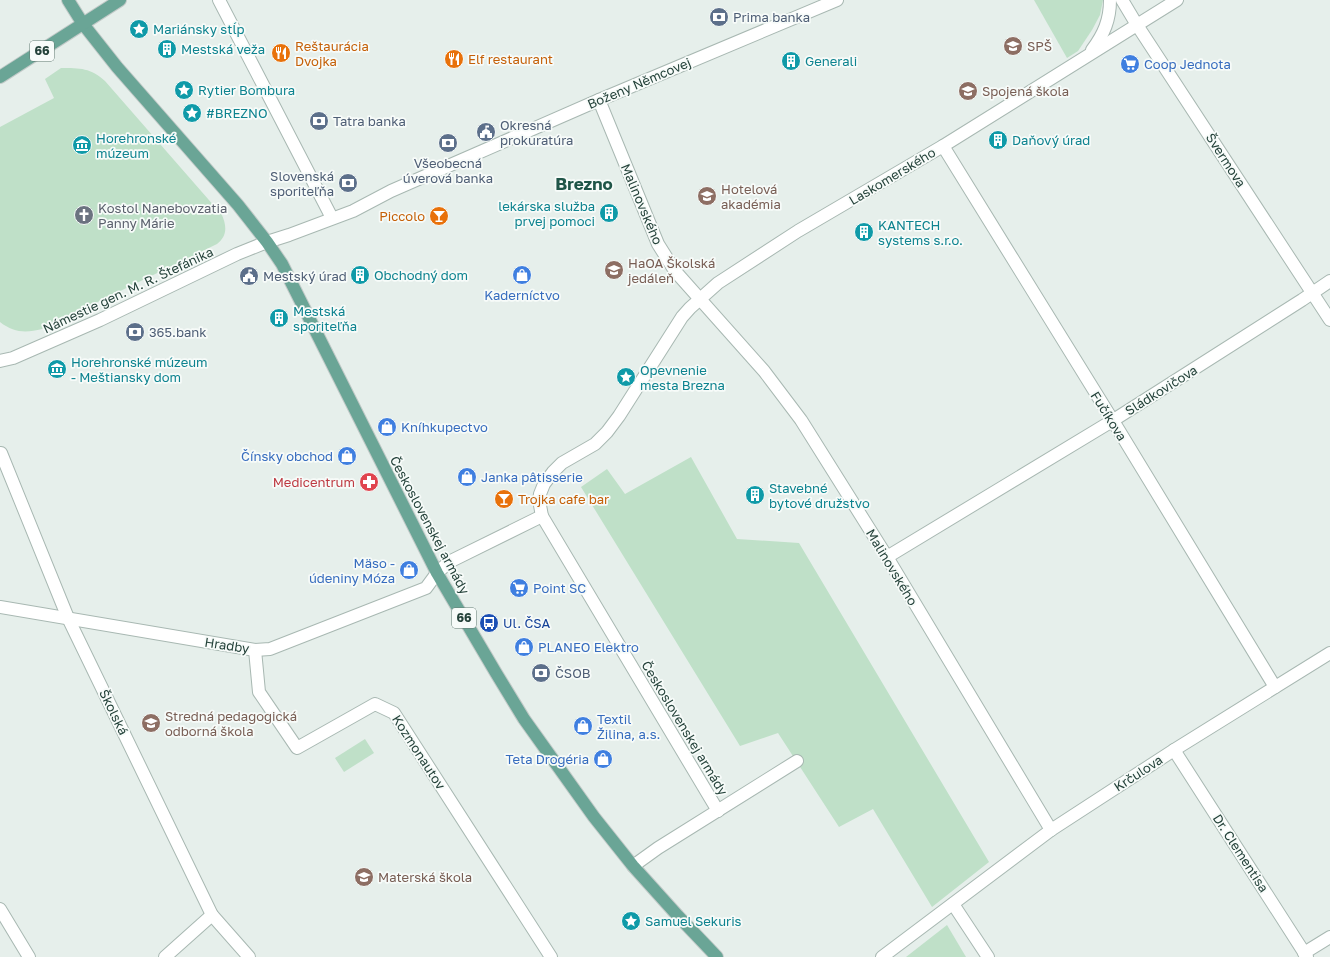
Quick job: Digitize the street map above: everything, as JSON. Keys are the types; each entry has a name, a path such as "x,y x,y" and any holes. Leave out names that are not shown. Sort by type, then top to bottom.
{"main road":[{"path":"68,0 83,24 120,0"},
{"name":"66","path":"0,77 83,24 116,67 238,205 267,242"},
{"name":"Československej armády","path":"267,242 282,264 437,573 524,719 594,817 633,866 717,957"}],"street":[{"path":"219,0 332,218"},
{"name":"Boženy Němcovej","path":"332,218 353,211 390,191 599,100 837,0"},
{"name":"Laskomerského","path":"1082,60 1103,35 1110,12 1110,0"},
{"name":"Švermova","path":"1122,0 1330,320"},
{"name":"Laskomerského","path":"700,299 718,283 798,232 942,146 1177,0"},
{"name":"Malinovského","path":"599,100 658,244 675,271 764,371 801,420 887,557 1051,830"},
{"name":"Fučíkova","path":"942,146 1275,687"},
{"name":"Námestie gen. M. R. Štefánika","path":"0,361 14,358 100,320 237,254 267,242 289,236 332,218"},
{"name":"Sládkovičova","path":"887,557 1112,421 1330,281"},
{"path":"542,516 539,500 544,484 562,463 595,444 607,432 619,416 682,317 700,299"},
{"name":"Školská","path":"1,453 68,618 212,915 250,957"},
{"name":"Hradby","path":"0,607 255,650 270,649 426,588 437,573 449,562 542,516"},
{"name":"Československej armády","path":"542,516 718,811"},
{"name":"Kozmonautov","path":"255,650 259,692 296,748 375,704 394,713 551,957"},
{"name":"Krčulova","path":"882,957 1051,830 1174,750 1330,653"},
{"name":"Dr. Clementisa","path":"1174,750 1306,955"},
{"name":"Československej armády","path":"633,866 658,848 796,761"},
{"path":"953,904 988,957"},
{"path":"0,909 29,957"},
{"path":"164,957 212,915"},
{"path":"1306,955 1330,937"}],"green space":[{"path":"1034,0 1103,0 1100,15 1092,30 1078,51 1067,58"},
{"path":"61,68 74,68 90,71 105,81 222,215 225,223 225,231 223,238 217,244 42,329 20,331 5,326 0,322 0,127 54,98 45,79"},
{"path":"691,457 737,539 799,543 989,862 932,907 873,809 839,827 778,733 740,746 581,487 607,469 625,494"},
{"path":"365,739 374,753 344,772 335,758"},
{"path":"947,925 966,957 906,957"}],"place":[{"name":"Prima banka","path":"719,17"},
{"name":"Mariánsky stĺp","path":"139,29"},
{"name":"SPŠ","path":"1013,46"},
{"name":"Mestská veža","path":"167,49"},
{"name":"Reštaurácia Dvojka","path":"281,53"},
{"name":"Elf restaurant","path":"454,59"},
{"name":"Generali","path":"791,61"},
{"name":"Coop Jednota","path":"1130,64"},
{"name":"Rytier Bombura","path":"184,90"},
{"name":"Spojená škola","path":"968,91"},
{"name":"#BREZNO","path":"192,113"},
{"name":"Tatra banka","path":"319,121"},
{"name":"Okresná prokuratúra","path":"486,132"},
{"name":"Daňový úrad","path":"998,140"},
{"name":"Všeobecná úverová banka","path":"448,143"},
{"name":"Horehronské múzeum","path":"82,145"},
{"name":"Slovenská sporiteľňa","path":"348,183"},
{"name":"Hotelová akadémia","path":"707,196"},
{"name":"lekárska služba prvej pomoci","path":"609,213"},
{"name":"Kostol Nanebovzatia Panny Márie","path":"84,215"},
{"name":"Piccolo","path":"439,216"},
{"name":"KANTECH systems s.r.o.","path":"864,232"},
{"name":"HaOA Školská jedáleň","path":"614,270"},
{"name":"Obchodný dom","path":"360,275"},
{"name":"Kaderníctvo","path":"522,275"},
{"name":"Mestský úrad","path":"249,276"},
{"name":"Mestská sporiteľňa","path":"279,318"},
{"name":"365.bank","path":"135,332"},
{"name":"Horehronské múzeum - Meštiansky dom","path":"57,369"},
{"name":"Opevnenie mesta Brezna","path":"626,377"},
{"name":"Kníhkupectvo","path":"387,427"},
{"name":"Čínsky obchod","path":"347,456"},
{"name":"Janka pâtisserie","path":"467,477"},
{"name":"Medicentrum","path":"369,482"},
{"name":"Stavebné bytové družstvo","path":"755,495"},
{"name":"Trojka cafe bar","path":"504,499"},
{"name":"Mäso - údeniny Móza","path":"409,570"},
{"name":"Point SC","path":"519,588"},
{"name":"Ul. ČSA","path":"489,623"},
{"name":"PLANEO Elektro","path":"524,647"},
{"name":"ČSOB","path":"541,673"},
{"name":"Stredná pedagogická odborná škola","path":"151,723"},
{"name":"Textil Žilina, a.s.","path":"583,726"},
{"name":"Teta Drogéria","path":"603,759"},
{"name":"Materská škola","path":"364,877"},
{"name":"Samuel Sekuris","path":"631,921"}],"district":[{"name":"Brezno","path":"584,184"}]}
